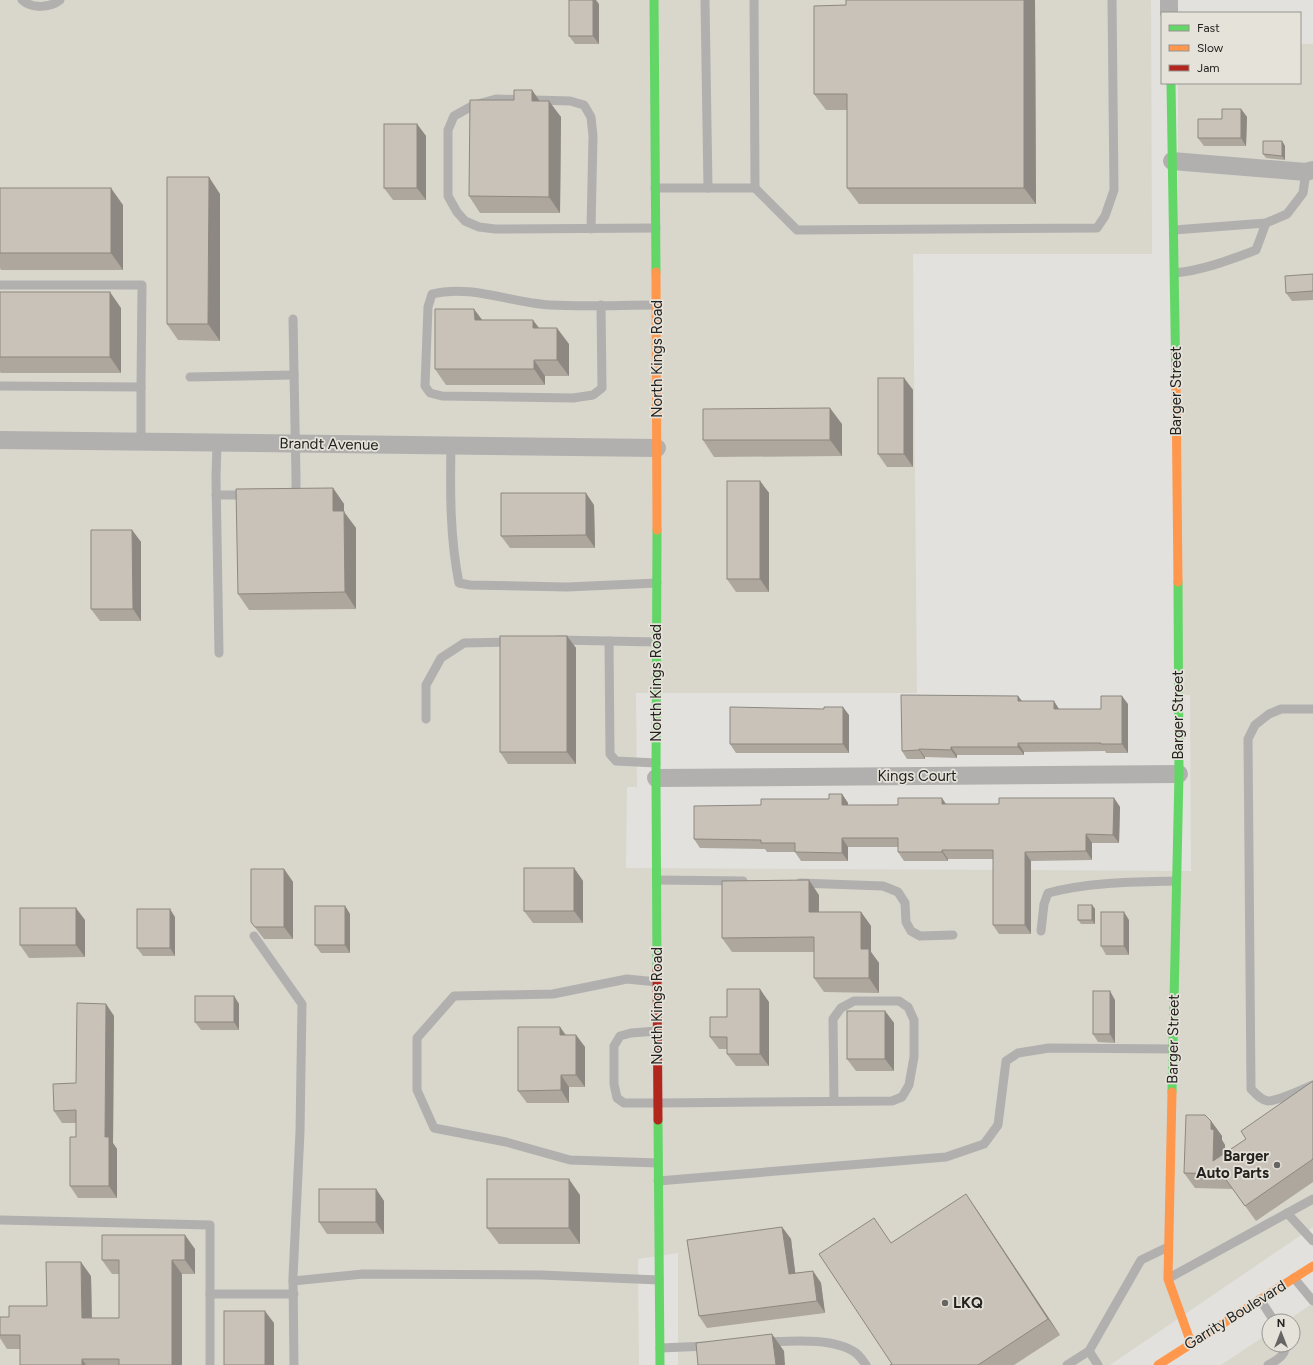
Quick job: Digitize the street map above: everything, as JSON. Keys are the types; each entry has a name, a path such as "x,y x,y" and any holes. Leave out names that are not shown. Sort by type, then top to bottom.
{"street":[{"name":"North Kings Road","path":"654,0 657,448 657,1031 660,1365"},
{"path":"1169,0 1169,12"},
{"name":"Barger Street","path":"1171,84 1175,273 1179,774 1168,1279 1191,1343"},
{"path":"1172,161 1310,171"},
{"name":"Brandt Avenue","path":"0,440 657,448"},
{"name":"Kings Court","path":"656,770 1179,774"},
{"name":"Garrity Boulevard","path":"1158,1365 1313,1266"}],"lane":[{"path":"22,0 25,3 35,6 48,6 60,0"},
{"path":"705,0 708,188"},
{"path":"754,0 755,188 797,230 1097,228 1105,216 1114,190 1112,0"},
{"path":"591,229 593,136 591,118 584,105 570,101 496,99 474,105 454,116 448,130 448,196 457,212 465,221 478,227 495,229 591,229 656,228"},
{"path":"1174,230 1266,223 1287,214 1304,193 1310,171"},
{"path":"656,188 755,188"},
{"path":"1175,273 1191,272 1214,266 1256,250 1266,223"},
{"path":"0,285 142,285 141,441"},
{"path":"601,305 602,388 593,395 574,398 442,396 430,393 426,386 428,307 432,294 445,290 491,294 510,299 548,305 601,305 656,305"},
{"path":"280,495 288,495 296,492 293,319"},
{"path":"190,377 294,376"},
{"path":"0,386 141,387"},
{"path":"217,442 216,495 219,653"},
{"path":"452,446 450,480 453,556 459,583 470,585 567,587 657,583"},
{"path":"216,495 256,495"},
{"path":"549,640 656,642"},
{"path":"426,719 426,684 442,658 464,643 518,641"},
{"path":"609,641 610,754 616,761 656,770"},
{"path":"1313,709 1281,709 1269,714 1255,725 1248,739 1251,1089 1258,1097 1268,1101 1278,1099 1313,1085"},
{"path":"657,880 754,881"},
{"path":"1041,931 1044,904 1048,893 1066,888 1124,883 1176,881"},
{"path":"792,883 883,886 898,892 905,903 906,922 911,931 920,936 953,935"},
{"path":"254,936 302,1004 300,1132 294,1281 294,1365"},
{"path":"657,982 626,979 553,994 454,996 417,1038 417,1090 434,1128 506,1142 570,1160 658,1163"},
{"path":"657,1031 631,1033 620,1036 614,1046 614,1084 617,1098 624,1103 892,1101 902,1098 909,1085 914,1057 914,1020 908,1007 899,1001 854,1001 840,1008 833,1019 834,1101"},
{"path":"658,1181 946,1157 984,1144 998,1125 1006,1061 1018,1052 1049,1048 1172,1049"},
{"path":"1168,1279 1313,1199"},
{"path":"1287,1213 1313,1241"},
{"path":"0,1220 210,1225 210,1365"},
{"path":"1067,1365 1089,1351 1141,1260 1168,1246"},
{"path":"294,1281 363,1274 541,1275 659,1280"},
{"path":"1294,1278 1313,1301"},
{"path":"210,1294 294,1294"},
{"path":"1260,1299 1269,1313"},
{"path":"754,1343 810,1340 846,1348 857,1354 866,1365"},
{"path":"660,1348 715,1345"},
{"path":"1089,1351 1098,1365"},
{"path":"1268,1365 1282,1357 1284,1353"}],"shaded area":[{"path":"0,0 1151,0 1152,254 913,254 917,693 636,693 637,787 627,787 626,868 1191,871 1190,695 1178,695 1178,84 1301,84 1301,44 1313,44 1313,1227 1110,1365 678,1365 678,1253 638,1259 639,1365 0,1365"},
{"path":"1313,1303 1313,1365 1221,1365 1261,1338 1261,1353 1301,1353 1301,1313 1299,1313"}],"building":[{"path":"569,0 593,0 593,36 569,36"},
{"path":"846,0 1024,0 1024,188 847,188 847,94 814,94 814,6 846,5"},
{"path":"514,90 532,90 532,101 549,101 549,197 469,196 470,100 514,100"},
{"path":"1222,109 1241,109 1241,138 1198,138 1198,119 1222,119"},
{"path":"384,124 417,124 417,188 384,188"},
{"path":"1263,141 1282,141 1282,156 1263,154"},
{"path":"167,177 209,177 208,324 167,324"},
{"path":"0,188 111,188 111,253 0,253"},
{"path":"1313,274 1313,291 1286,293 1285,276"},
{"path":"0,292 110,292 110,357 0,357"},
{"path":"435,309 474,309 475,320 533,320 533,328 557,328 557,360 534,360 534,369 435,369"},
{"path":"878,378 904,378 904,454 878,454"},
{"path":"830,408 830,440 703,440 703,409"},
{"path":"727,481 760,481 760,579 727,579"},
{"path":"333,488 333,511 344,511 345,592 238,594 236,489"},
{"path":"501,493 586,493 586,535 501,536"},
{"path":"91,530 132,530 133,609 91,609"},
{"path":"500,636 567,636 567,752 500,752"},
{"path":"901,695 1018,696 1018,701 1054,701 1054,709 1101,709 1101,696 1122,696 1122,744 1018,743 1018,747 951,747 951,750 919,749 902,751"},
{"path":"730,707 824,709 824,707 843,707 843,744 730,744"},
{"path":"829,794 842,794 842,805 898,805 898,798 942,798 942,804 999,804 999,798 1114,798 1113,835 1086,834 1086,851 1025,852 1025,925 993,925 993,850 898,852 898,838 842,838 842,853 795,852 795,843 761,843 761,840 694,839 694,806 761,805 761,799 829,799"},
{"path":"524,868 574,868 574,911 524,911"},
{"path":"251,869 284,869 284,927 255,927 251,922"},
{"path":"809,880 809,912 861,912 861,949 869,949 869,978 814,978 814,937 722,938 722,881"},
{"path":"1078,905 1092,905 1092,920 1078,920"},
{"path":"315,906 345,906 345,945 315,945"},
{"path":"20,908 76,908 76,945 20,945"},
{"path":"137,909 170,909 170,948 137,948"},
{"path":"1101,912 1124,912 1124,946 1101,946"},
{"path":"727,989 760,989 760,1054 727,1054 727,1037 710,1037 710,1017 727,1017"},
{"path":"1093,991 1110,991 1110,1034 1093,1034"},
{"path":"195,996 234,996 234,1022 195,1022"},
{"path":"77,1003 106,1004 105,1137 109,1137 109,1186 70,1186 70,1137 76,1137 76,1110 54,1111 53,1084 76,1083"},
{"path":"847,1011 885,1011 885,1059 847,1059"},
{"path":"518,1027 560,1027 560,1035 576,1035 576,1075 561,1075 561,1090 518,1091"},
{"path":"1313,1081 1313,1159 1245,1206 1222,1174 1184,1173 1186,1115 1205,1115 1211,1121 1211,1129 1214,1130 1213,1161 1246,1139 1241,1131"},
{"path":"487,1179 569,1179 569,1228 487,1228"},
{"path":"319,1189 376,1189 376,1222 319,1222"},
{"name":"LKQ","path":"966,1194 1048,1319 978,1365 890,1365 892,1364 819,1254 874,1218 891,1243"},
{"path":"782,1227 789,1274 813,1271 817,1301 699,1316 687,1240"},
{"path":"102,1235 185,1235 185,1260 172,1260 172,1365 119,1365 119,1359 82,1359 82,1365 20,1365 20,1335 0,1335 0,1317 9,1317 9,1306 47,1306 46,1262 81,1262 82,1318 119,1318 119,1260 102,1260"},
{"path":"224,1311 265,1311 265,1365 224,1365"},
{"path":"772,1334 776,1365 698,1365 696,1343"}],"traffic: fast":[{"path":"654,0 656,272"},
{"path":"1171,84 1176,387"},
{"path":"657,530 657,969"},
{"path":"1172,1092 1179,774 1178,582"},
{"path":"658,1120 660,1365"}],"traffic: slow":[{"path":"656,272 657,530"},
{"path":"1176,387 1178,582"},
{"path":"1172,1092 1168,1279 1191,1343"},
{"path":"1158,1365 1313,1266"}],"traffic: jam":[{"path":"657,969 658,1120"}],"place":[{"name":"Barger Auto Parts","path":"1277,1165"},
{"name":"LKQ","path":"945,1303"}]}
